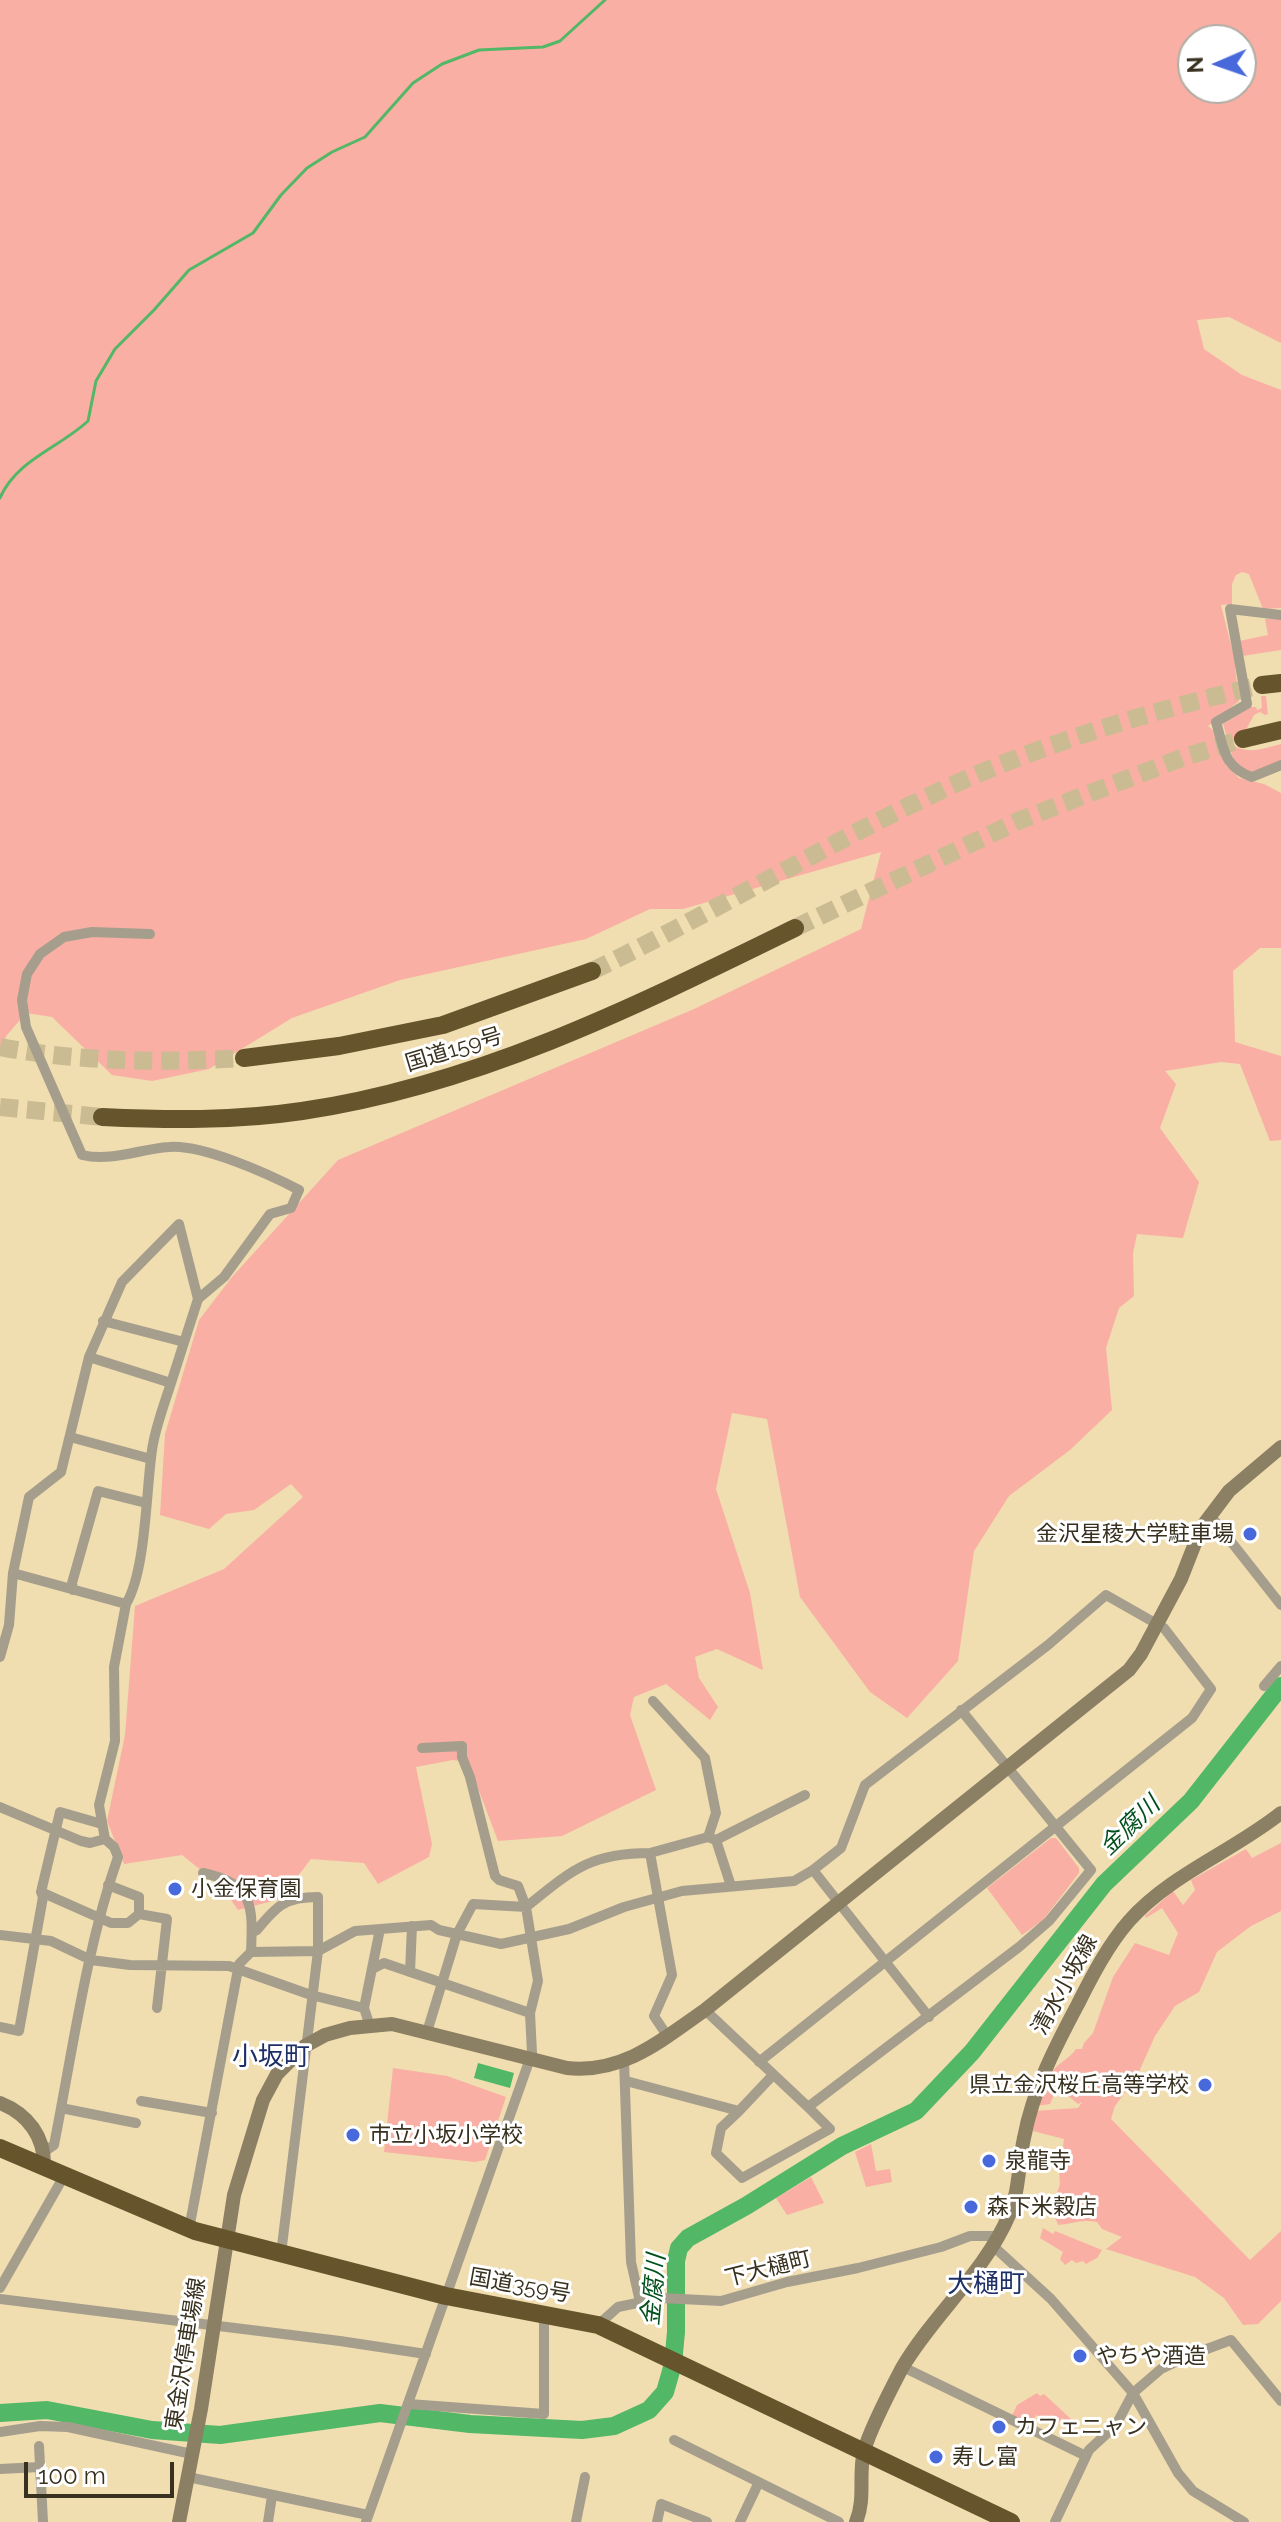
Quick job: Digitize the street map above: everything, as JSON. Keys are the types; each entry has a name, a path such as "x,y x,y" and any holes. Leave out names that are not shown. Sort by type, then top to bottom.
{"highway":[{"path":"1243,739 1281,730"},
{"name":"国道159号","path":"102,1117 191,1119 257,1116 303,1111 427,1084 555,1041 795,928"},
{"name":"国道159号","path":"244,1058 339,1046 443,1025 592,971"},
{"name":"国道359号","path":"0,2148 44,2159 64,2176 189,2229 446,2296 598,2325 1011,2522"}],"street":[{"path":"1281,615 1230,609 1247,704 1216,722 1228,761 1235,770 1252,777 1281,765"},
{"path":"44,2159 54,2145 91,1960 108,1885 118,1857 114,1847 105,1839 99,1805 115,1741 114,1667 126,1604 131,1596 143,1542 151,1459 171,1383 198,1299 224,1277 270,1214 291,1208 299,1190 264,1171 183,1147 100,1159 82,1155 22,1014 27,974 40,954 64,937 92,932 150,934"},
{"path":"0,1657 9,1625 13,1573 29,1497 61,1472 89,1357 122,1282 179,1224 198,1299"},
{"path":"103,1321 184,1342"},
{"path":"89,1357 171,1383"},
{"path":"70,1437 151,1459"},
{"path":"305,2046 325,2035 392,2024 529,2060 582,2070 596,2070 644,2053 705,2010 1129,1670 1141,1654 1181,1579 1201,1528 1229,1491 1281,1447"},
{"path":"73,1590 72,1583 98,1491 146,1503"},
{"path":"1210,1515 1281,1605"},
{"path":"13,1573 126,1604"},
{"path":"251,1952 318,1951 355,1931 431,1925 439,1930 501,1944 569,1929 624,1907 682,1891 794,1881 841,1848 865,1785 1048,1645 1106,1595 1164,1628 1211,1689 1192,1718 759,2062"},
{"path":"1264,1686 1281,1666"},
{"path":"653,1701 705,1758 716,1813 712,1838 731,1886"},
{"path":"808,2107 929,2017 1049,1921 1091,1870 961,1710"},
{"path":"188,2477 367,2519 532,2053 530,2013 538,1981 526,1907 518,1886 495,1876 462,1757 462,1746 422,1748"},
{"path":"427,2032 457,1934 473,1904 526,1907 588,1861 650,1853 712,1838 805,1795"},
{"path":"0,1807 90,1843 105,1839"},
{"path":"0,2027 19,2031 43,1897 41,1892 60,1812 102,1824"},
{"name":"清水小坂線","path":"863,2452 903,2367 996,2240 1019,2189 1023,2139 1040,2080 1091,1978 1109,1949 1134,1916 1179,1879 1281,1813"},
{"path":"650,1853 672,1975 654,2016 668,2037"},
{"path":"813,1870 929,2017"},
{"path":"189,2229 239,1964 251,1952 252,1932 247,1899 238,1885 225,1878 203,1873"},
{"path":"108,1885 139,1897 139,1914"},
{"path":"41,1892 111,1923 128,1923 139,1914 167,1919 157,2008"},
{"path":"252,1932 281,1904 296,1897 318,1897 318,1951 281,2254"},
{"path":"410,1972 412,1926"},
{"path":"370,2026 364,2008 380,1929"},
{"path":"0,1935 51,1941 91,1960 130,1965 229,1966 311,1995 364,2008"},
{"path":"372,1969 384,1963 530,2013"},
{"path":"705,2010 830,2129 742,2178 716,2153 721,2128 773,2075"},
{"name":"東金沢停車場線","path":"179,2522 201,2409 234,2195 263,2100 277,2074 305,2046"},
{"path":"624,2060 631,2262 640,2302"},
{"path":"626,2081 739,2111"},
{"path":"141,2101 212,2113"},
{"path":"0,2103 19,2113 32,2125 44,2159"},
{"path":"61,2108 136,2123"},
{"path":"0,2288 64,2176"},
{"name":"下大樋町","path":"598,2325 618,2307 640,2302 661,2298 721,2301 787,2282 941,2247 970,2236 996,2240"},
{"path":"996,2240 1133,2393 1178,2473 1193,2491 1244,2522"},
{"path":"0,2299 213,2324 426,2354"},
{"path":"408,2406 544,2414 544,2315"},
{"path":"1055,2522 1086,2456 1116,2425 1133,2393 1161,2369 1231,2340 1281,2401"},
{"path":"903,2367 1086,2456"},
{"path":"0,2432 40,2426 68,2427 193,2452"},
{"path":"674,2440 839,2522"},
{"path":"39,2446 43,2522"},
{"path":"856,2522 861,2509 863,2452"},
{"path":"0,2469 40,2467"},
{"path":"576,2522 585,2477"},
{"path":"740,2522 759,2482"},
{"path":"268,2522 272,2496"},
{"path":"657,2522 661,2504 702,2521"}],"shaded area":[{"path":"0,0 1281,0 1281,343 1229,317 1197,320 1204,349 1242,375 1281,390 1281,608 1263,609 1249,574 1242,572 1236,575 1232,584 1232,604 1221,605 1234,657 1239,701 1208,726 1214,731 1226,765 1239,778 1264,784 1281,793 1281,948 1260,948 1233,971 1235,1042 1281,1056 1281,1140 1270,1141 1240,1064 1221,1062 1165,1071 1176,1084 1160,1128 1199,1182 1183,1238 1137,1234 1133,1253 1134,1296 1119,1308 1106,1348 1112,1410 1070,1450 1009,1496 974,1551 958,1661 907,1718 870,1692 800,1597 767,1419 732,1413 716,1489 750,1593 763,1670 717,1649 695,1657 699,1678 718,1707 710,1720 666,1684 634,1697 630,1715 656,1790 562,1836 498,1841 468,1762 453,1760 416,1767 432,1844 429,1857 378,1884 364,1863 311,1859 280,1899 238,1910 222,1887 182,1855 124,1864 107,1821 125,1735 135,1606 224,1569 303,1497 291,1484 254,1510 226,1514 209,1529 160,1515 165,1434 199,1320 232,1277 338,1160 694,1009 861,929 881,852 683,909 650,909 586,939 400,980 292,1018 209,1069 152,1081 112,1075 52,1017 26,1013 0,1048"},
{"path":"1281,618 1281,650 1242,656 1239,641 1268,635 1265,619"},
{"path":"1261,696 1266,696 1268,714 1260,712 1254,715 1247,728 1234,738 1233,745 1251,750 1281,744 1281,761 1250,773 1234,762 1223,724 1250,707 1257,710 1262,708"},
{"path":"1051,1838 1056,1838 1079,1868 1079,1873 1043,1920 1022,1935 987,1888"},
{"path":"1281,1843 1281,1911 1251,1926 1217,1952 1199,1992 1175,2006 1155,2036 1137,2076 1115,2106 1111,2119 1250,2260 1281,2231 1281,2301 1258,2324 1243,2325 1224,2298 1195,2277 1106,2249 1122,2237 1102,2229 1097,2222 1058,2225 1052,2208 1060,2184 1058,2157 1062,2153 1064,2139 1033,2131 1035,2111 1078,2108 1082,2102 1078,2104 1057,2087 1050,2104 1037,2106 1052,2072 1076,2049 1082,2049 1093,2033 1113,1977 1135,1943 1169,1955 1178,1933 1162,1908 1145,1916 1173,1891 1183,1905 1195,1890 1191,1880 1246,1849 1252,1858"},
{"path":"478,2063 514,2073 510,2088 474,2078"},
{"path":"393,2068 447,2076 506,2097 485,2160 475,2162 384,2152"},
{"path":"871,2144 876,2171 890,2169 892,2182 866,2187 855,2152"},
{"path":"811,2177 824,2203 787,2215 776,2198"},
{"path":"1043,2228 1102,2250 1097,2258 1086,2264 1072,2260 1065,2265 1060,2259 1063,2252 1040,2238"},
{"path":"1037,2393 1040,2396 1044,2394 1071,2419 1068,2423 1062,2418 1057,2424 1036,2415 1031,2425 1012,2416 1017,2405"}],"waterway":[{"path":"0,498 7,485 27,464 88,421 96,381 115,349 189,270 253,233 281,195 307,168 365,137 413,83 442,64 479,50 543,47 560,41 605,0"},
{"name":"金腐川","path":"0,2413 47,2410 152,2430 220,2435 380,2413 470,2424 582,2430 614,2426 649,2410 665,2392 673,2364 679,2248 688,2238 842,2146 916,2111 972,2052 1104,1884 1191,1801 1281,1686"}],"tunnel":[{"path":"592,971 855,833 983,772 1101,729 1262,685"},
{"path":"795,928 1018,821 1184,757 1243,739"},
{"path":"0,1047 61,1056 122,1060 244,1058"},
{"path":"0,1107 102,1117"}],"place":[{"name":"金沢星稜大学駐車場","path":"1250,1534"},
{"name":"小金保育園","path":"175,1889"},
{"name":"県立金沢桜丘高等学校","path":"1205,2085"},
{"name":"市立小坂小学校","path":"353,2135"},
{"name":"泉龍寺","path":"989,2161"},
{"name":"森下米穀店","path":"971,2207"},
{"name":"やちや酒造","path":"1080,2356"},
{"name":"カフェニャン","path":"999,2427"},
{"name":"寿し富","path":"936,2457"}],"district":[{"name":"小坂町","path":"271,2057"},
{"name":"大樋町","path":"986,2284"}]}
